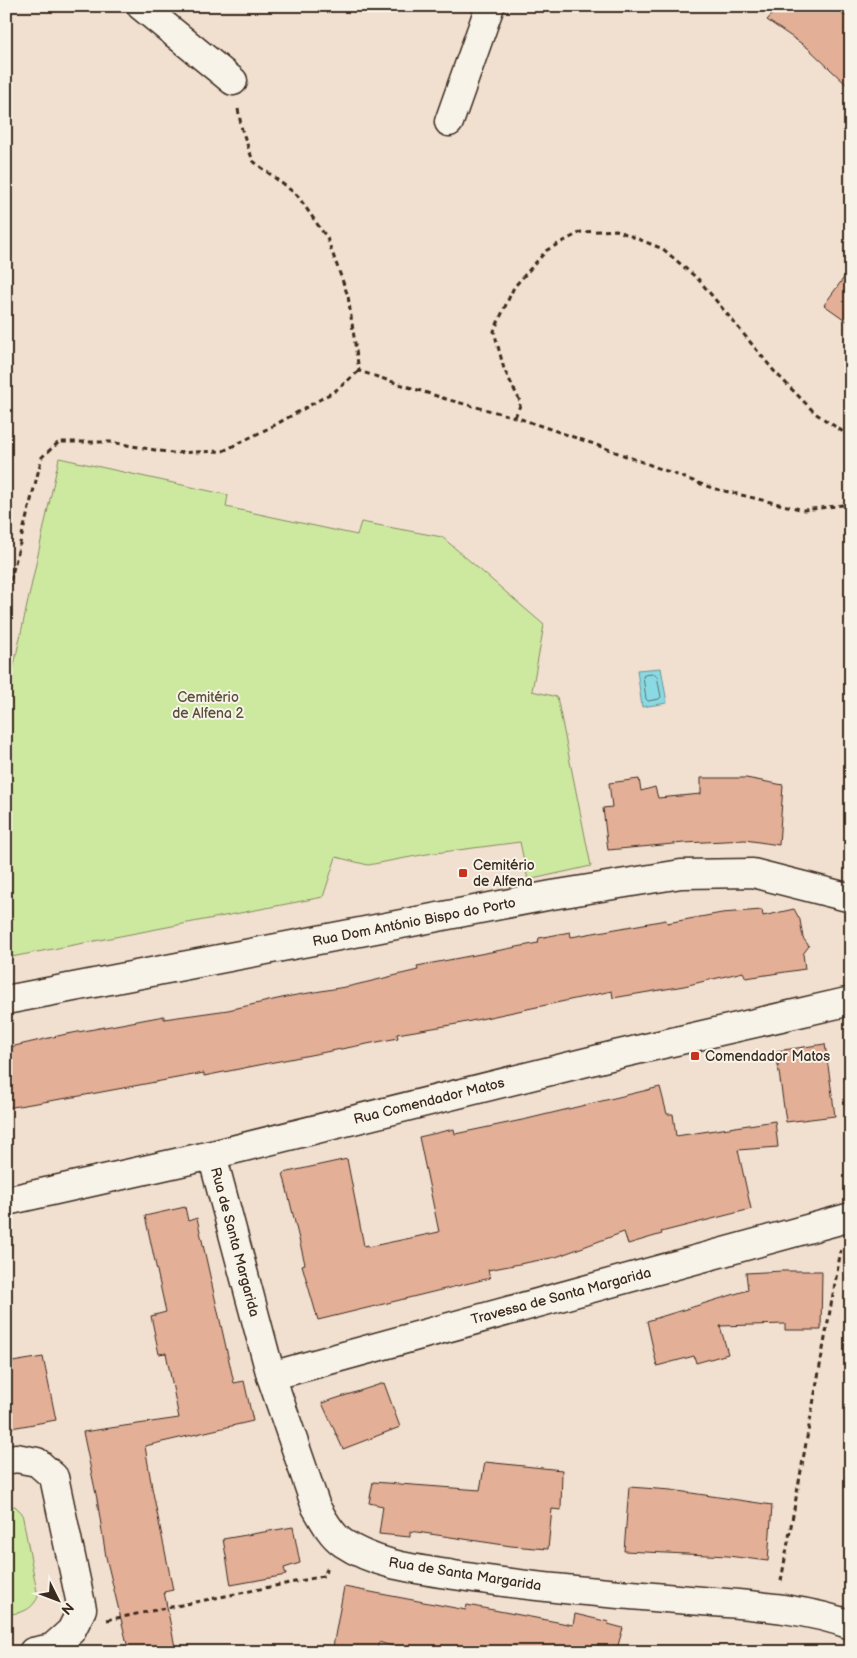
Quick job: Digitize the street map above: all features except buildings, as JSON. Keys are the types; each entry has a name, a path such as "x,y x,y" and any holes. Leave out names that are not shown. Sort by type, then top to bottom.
{"street":[{"path":"140,6 233,81"},
{"path":"449,122 490,6"},
{"name":"Rua Dom António Bispo do Porto","path":"6,1000 552,895 681,874 753,873 851,898"},
{"name":"Rua Comendador Matos","path":"6,1201 212,1155 615,1055 851,1001"},
{"name":"Rua de Santa Margarida","path":"212,1155 271,1376 316,1507 327,1525 341,1542 367,1556 396,1565 504,1583 776,1608 838,1620 851,1625"},
{"name":"Travessa de Santa Margarida","path":"271,1376 849,1217"},
{"path":"6,1460 16,1458 37,1462 54,1477 82,1609 72,1631 52,1648 33,1652"}],"path":[{"path":"233,81 242,130 253,161 297,195 327,238 348,296 359,371"},
{"path":"515,417 521,403 504,369 494,331 514,287 547,250 581,232 616,230 663,250 699,280 774,371 815,413 851,437"},
{"path":"359,371 449,400 515,417 712,488 804,510 851,504"},
{"path":"6,598 42,457 59,442 110,442 172,453 223,451 273,426 335,391 359,371"},
{"path":"776,1608 849,1217"},
{"path":"82,1609 104,1621 324,1576 341,1542"}],"green space":[{"name":"Cemitério de Alfena 2","path":"59,458 228,495 226,507 357,535 361,522 442,537 544,625 532,691 557,697 591,866 528,880 520,842 427,854 368,865 336,857 323,897 6,958 6,702"},
{"path":"15,1506 22,1513 38,1597 29,1608 6,1615 6,1507"}],"water":[{"path":"661,668 667,703 642,707 637,670"}],"place":[{"name":"Cemitério de Alfena","path":"463,873"},
{"name":"Comendador Matos","path":"695,1056"}]}
